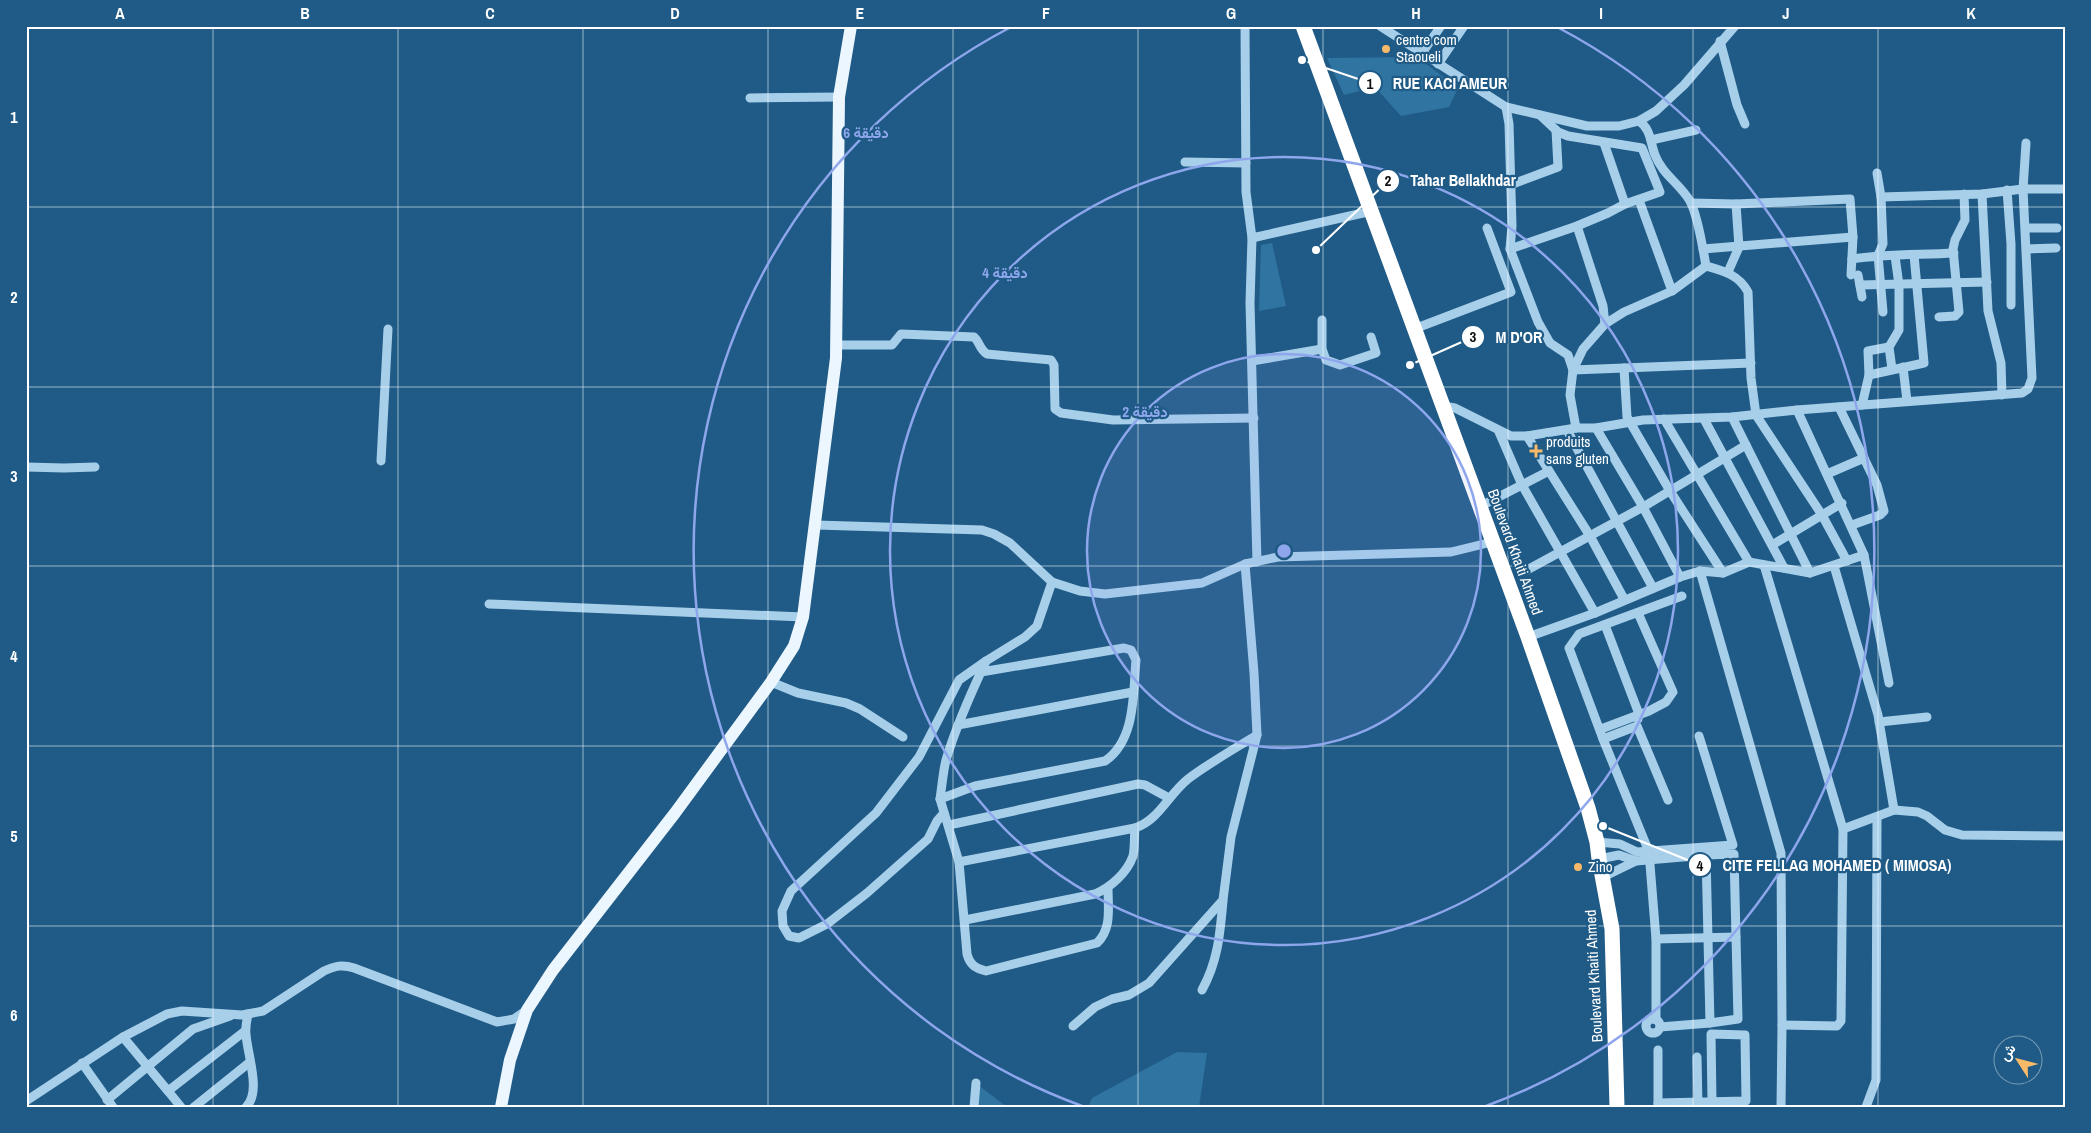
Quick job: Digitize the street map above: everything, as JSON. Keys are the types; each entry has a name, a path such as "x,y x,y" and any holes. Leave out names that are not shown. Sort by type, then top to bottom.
{"highway":[{"name":"Boulevard Khaiti Ahmed","path":"1303,26 1528,637 1588,808 1597,842 1612,929 1616,1107"}],"main road":[{"path":"501,1107 510,1060 527,1010 553,970 675,813 771,682 794,646 803,617 816,525 836,345 839,97 851,26"}],"street":[{"path":"1245,26 1246,192 1252,238 1252,361 1257,562"},
{"path":"1380,26 1506,107 1586,126 1619,126 1639,121 1656,111 1684,85 1720,41 1735,26"},
{"path":"1422,54 1441,26"},
{"path":"1438,64 1464,26"},
{"path":"1720,41 1737,105 1745,124"},
{"path":"750,98 839,97"},
{"path":"1506,107 1509,124 1512,226 1510,249 1538,322 1550,343 1568,355 1573,370"},
{"path":"1510,249 1577,226 1625,204 1660,192 1642,148 1568,136 1556,130 1541,116"},
{"path":"1639,121 1646,126 1654,155 1663,170 1691,203 1706,266"},
{"path":"1510,184 1558,167 1556,130"},
{"path":"1651,140 1696,130"},
{"path":"1604,143 1625,204"},
{"path":"1443,406 1455,408 1499,432 1511,436 1527,436 1571,429 1596,428 1631,421 1732,417 1797,410 2022,393 2028,389 2031,382 2027,248 2023,189 2026,143"},
{"path":"1185,162 1246,163"},
{"path":"1877,173 1881,197 1883,244 1878,255 1883,312"},
{"path":"1881,197 1982,194 2023,189 2065,189"},
{"path":"2007,190 2011,244 2012,304"},
{"path":"1939,317 1955,316 1959,312 1954,253 1955,240 1963,226 1966,214 1964,194"},
{"path":"1982,194 1988,311 2001,363 2002,395"},
{"path":"1691,203 1736,204 1850,199 1853,237 1852,259 1862,297"},
{"path":"1639,200 1672,291"},
{"path":"1728,272 1739,247 1736,204"},
{"path":"1252,238 1372,211"},
{"path":"1966,214 1983,214"},
{"path":"1577,226 1603,306 1605,324"},
{"path":"1414,328 1511,292 1487,228"},
{"path":"2026,228 2057,228"},
{"path":"1703,249 1853,237"},
{"path":"2027,248 2056,248"},
{"path":"1852,259 1878,255 1954,253"},
{"path":"1869,375 1924,363 1914,255"},
{"path":"1892,369 1889,347 1899,330 1899,285 1895,256"},
{"path":"1653,588 1571,429 1570,395 1573,370 1582,349 1605,324 1624,312 1672,291 1706,266"},
{"path":"1706,266 1728,272 1744,283 1748,292 1751,363 1756,414 1822,515 1847,561"},
{"path":"1860,285 1988,282"},
{"path":"1322,320 1322,349 1326,360 1340,365 1376,353 1371,337"},
{"path":"380,461 388,330"},
{"path":"836,345 892,344 901,334 974,337 979,347 987,354 1051,360 1054,365 1055,409 1061,413 1113,420 1138,418 1254,418"},
{"path":"1862,405 1869,375 1868,351 1889,347"},
{"path":"1252,361 1322,349"},
{"path":"1573,370 1751,363"},
{"path":"1903,367 1907,401"},
{"path":"1624,368 1627,417 1670,491 1723,573"},
{"path":"1839,407 1877,485 1884,511 1880,515 1852,525"},
{"path":"1797,410 1842,503 1864,555 1889,684"},
{"path":"1732,417 1810,573"},
{"path":"1704,418 1784,568"},
{"path":"1664,419 1749,562"},
{"path":"1596,428 1643,507 1680,577"},
{"path":"1499,432 1522,485 1595,613"},
{"path":"1527,436 1590,536 1624,600"},
{"path":"1527,570 1643,507 1746,445"},
{"path":"1827,474 1864,458"},
{"path":"26,467 95,467"},
{"path":"1479,507 1549,471"},
{"path":"1772,545 1842,503"},
{"path":"816,525 982,530 1010,544 1052,582 1080,591 1105,594 1202,584 1245,564 1278,557 1451,552 1492,542"},
{"path":"1528,637 1595,613 1680,577 1700,571 1723,573 1749,562 1810,573 1864,555"},
{"path":"1202,990 1218,949 1231,837 1257,735 1245,564"},
{"path":"1764,565 1843,829 1841,1021 1837,1026 1782,1025"},
{"path":"1834,566 1879,722 1894,810"},
{"path":"1700,571 1781,854 1781,1107"},
{"path":"944,813 937,821 928,839 867,893 827,924 800,938 789,936 783,926 782,911 792,891 876,813 920,757 959,680 1025,637 1037,626 1052,582"},
{"path":"1599,860 1619,855 1636,857 1649,856 1706,854 1734,854 1738,1019 1710,1023 1658,1023 1656,939 1649,856 1569,648 1579,634 1682,596"},
{"path":"489,604 803,617"},
{"path":"1602,734 1666,702 1673,692 1638,613"},
{"path":"1604,626 1639,714 1637,726 1668,800"},
{"path":"940,799 975,786 1105,761 1114,755 1127,732 1133,692 1135,655 1131,650 1124,648 981,672"},
{"path":"986,661 958,724 946,762 940,799 960,862 967,954 970,962 975,968 986,971 1097,943 1104,936 1107,929 1108,888"},
{"path":"771,682 798,693 846,703 903,737"},
{"path":"958,724 1133,692"},
{"path":"1879,722 1926,717"},
{"path":"1602,734 1637,726"},
{"path":"960,862 1148,824 1169,798 1188,779 1257,735"},
{"path":"1649,856 1733,845 1699,736"},
{"path":"948,825 1138,784 1145,785 1169,798"},
{"path":"1843,829 1877,818 1894,810 1918,812 1928,816 1945,830 1962,835 2065,836"},
{"path":"1866,1107 1876,1080 1877,818"},
{"path":"965,920 1095,894 1108,888 1120,876 1133,856 1135,828"},
{"path":"1597,842 1620,844 1636,857"},
{"path":"1706,854 1710,1023"},
{"path":"1603,877 1636,857"},
{"path":"1073,1026 1095,1007 1112,999 1129,995 1149,983 1223,900"},
{"path":"1656,939 1736,937"},
{"path":"26,1101 123,1037 167,1014 182,1011 235,1015 262,1012 334,966 344,965 497,1022 514,1019 527,1010"},
{"path":"246,1107 251,1102 254,1087 245,1031 248,1014"},
{"path":"82,1063 110,1103 193,1029 235,1015"},
{"path":"168,1091 245,1031"},
{"path":"1658,1050 1658,1105 1698,1105 1712,1102 1746,1101 1745,1035 1711,1034 1712,1102"},
{"path":"123,1037 181,1107"},
{"path":"1697,1057 1698,1105"},
{"path":"194,1107 250,1062"},
{"path":"974,1107 976,1083"}],"shaded area":[{"path":"1417,57 1458,88 1449,107 1401,116 1375,87 1344,95 1327,58"},
{"path":"1272,243 1286,306 1259,311 1261,245"},
{"path":"1177,1052 1207,1053 1199,1107 1088,1107 1092,1098"},
{"path":"978,1085 1007,1107 977,1107"}],"place":[{"name":"centre com Staoueli","path":"1386,49"},
{"name":"RUE KACI AMEUR","path":"1302,60"},
{"name":"Tahar Bellakhdar","path":"1316,250"},
{"name":"M D'OR","path":"1410,365"},
{"name":"produits sans gluten","path":"1536,451"},
{"name":"CITE FELLAG MOHAMED ( MIMOSA)","path":"1603,826"},
{"name":"Zino","path":"1578,867"}]}
